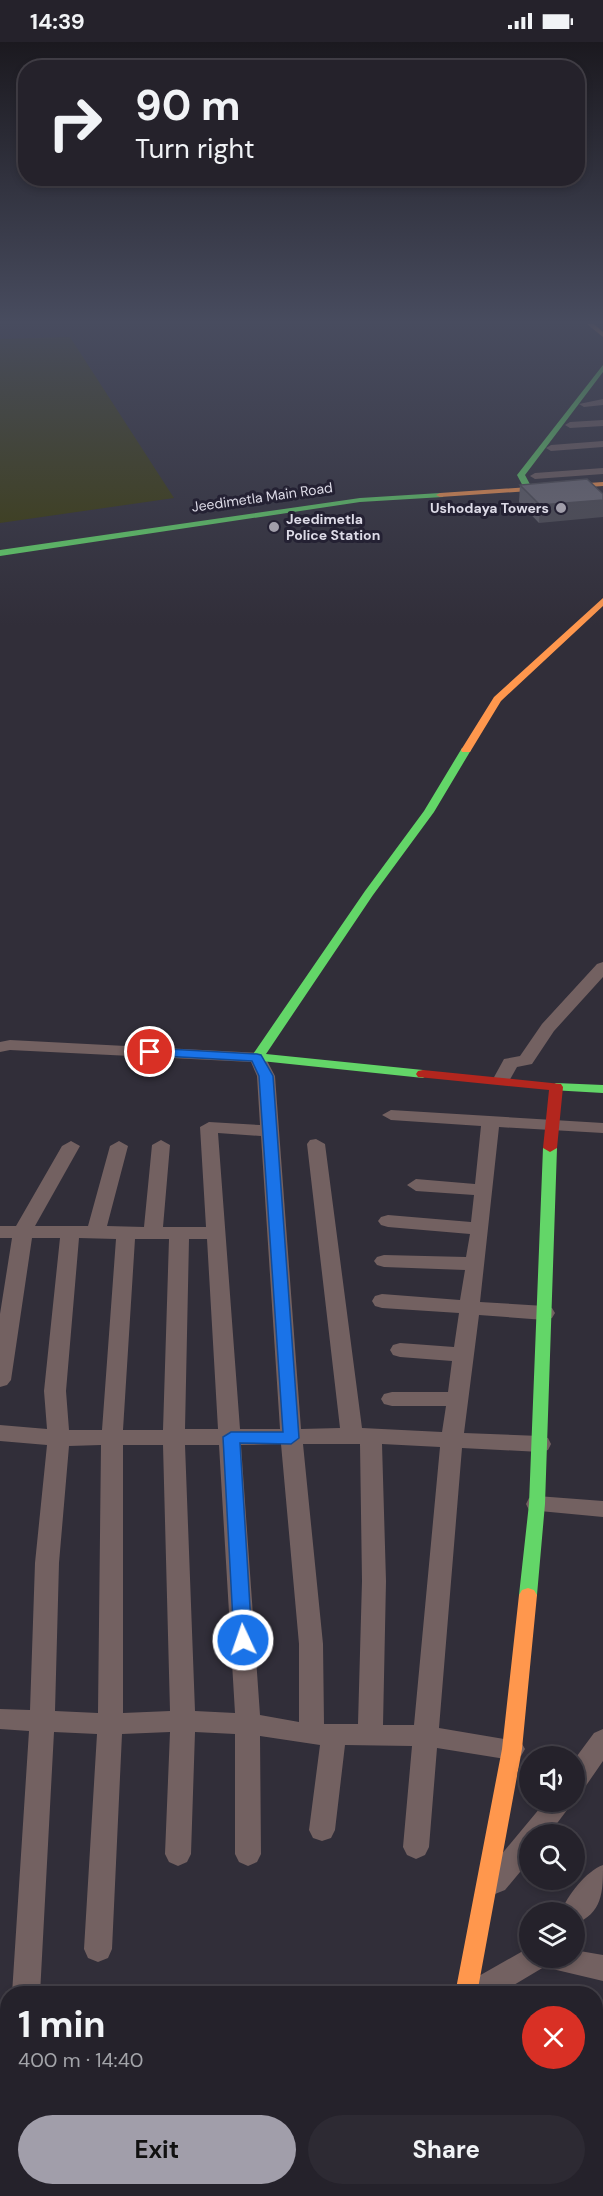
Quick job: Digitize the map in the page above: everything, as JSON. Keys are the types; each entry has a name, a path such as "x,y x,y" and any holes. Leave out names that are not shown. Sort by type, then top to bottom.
{"main road":[{"path":"532,483 568,425"},
{"path":"532,483 551,448 570,425"},
{"path":"600,482 603,496"},
{"name":"Jeedimetla Main Road","path":"0,553 358,496 532,483 600,482"},
{"name":"Jeedimetla Main Road","path":"0,547 360,500 487,493 600,482"},
{"path":"459,493 532,483"},
{"path":"603,601 497,699 429,812 369,893 257,1058 502,1079 556,1087 603,1089"},
{"path":"467,1986 512,1749 537,1504 551,1125 556,1087"}],"street":[{"path":"570,425 578,425"},
{"path":"551,448 603,444"},
{"path":"532,483 603,471"},
{"path":"502,1079 510,1063 526,1060 548,1028 603,967"},
{"path":"0,1047 10,1045 257,1058 266,1076 291,1438 311,1644 323,1734 322,1830"},
{"path":"391,1115 603,1128"},
{"path":"416,1847 457,1399 480,1229 491,1121"},
{"path":"248,1854 248,1724 209,1127 268,1131"},
{"path":"316,1144 361,1437 374,1581 370,1734"},
{"path":"0,1380 23,1231 71,1146"},
{"path":"96,1231 119,1146"},
{"path":"153,1232 161,1146"},
{"path":"417,1185 483,1191"},
{"path":"388,1221 480,1229"},
{"path":"26,1986 42,1722 47,1563 59,1438 55,1391 70,1231"},
{"path":"0,1232 215,1233"},
{"path":"98,1949 110,1724 111,1438 126,1232"},
{"path":"178,1854 183,1721 174,1438 179,1232"},
{"path":"384,1261 475,1264"},
{"path":"382,1301 545,1313"},
{"path":"400,1350 462,1355"},
{"path":"392,1400 457,1399"},
{"path":"0,1433 59,1438 361,1437 540,1444"},
{"path":"537,1504 603,1509"},
{"path":"0,1719 110,1724 183,1721 248,1724 323,1734 426,1736 512,1749"},
{"path":"585,1766 603,1740"},
{"path":"542,1824 552,1812"},
{"path":"484,1895 519,1853"},
{"path":"582,1902 603,1877"},
{"path":"585,1964 603,1968"},
{"path":"487,1986 519,1967"}],"shaded area":[{"path":"0,425 127,425 174,498 0,523"}],"building":[{"path":"587,479 603,494 603,500 540,505 520,485"}],"traffic: fast":[{"path":"528,488 521,475 559,425"},
{"path":"0,553 360,500 440,495"},
{"path":"423,1074 257,1057 369,893 429,812 466,750"},
{"path":"556,1087 603,1089"},
{"path":"528,1595 537,1504 550,1148"}],"traffic: slow":[{"path":"440,495 603,484"},
{"path":"466,750 497,699 603,601"},
{"path":"468,1986 512,1749 528,1595"}],"traffic: jam":[{"path":"423,1074 556,1087 550,1148"}],"place":[{"name":"Ushodaya Towers","path":"561,508"},
{"name":"Jeedimetla Police Station","path":"274,527"}],"route":[{"path":"150,1052 257,1058 266,1076 291,1438 231,1437 243,1640"}]}
